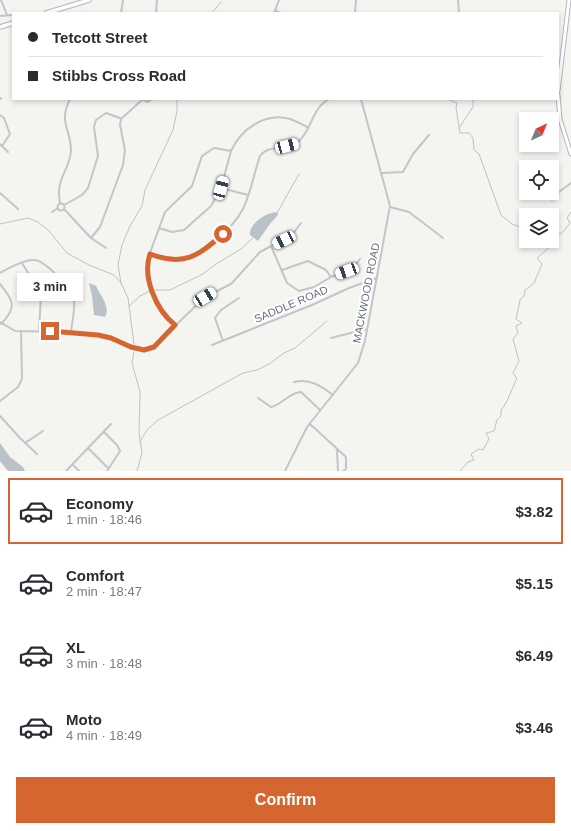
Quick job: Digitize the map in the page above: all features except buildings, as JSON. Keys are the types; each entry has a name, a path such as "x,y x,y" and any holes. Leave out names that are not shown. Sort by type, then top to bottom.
{"main road":[{"path":"49,12 89,0"},
{"path":"0,27 12,23"}],"street":[{"path":"1,0 7,16"},
{"path":"121,12 123,0"},
{"path":"156,12 157,0"},
{"path":"275,12 279,0"},
{"path":"355,12 356,0"},
{"path":"458,0 459,12"},
{"path":"559,83 569,0"},
{"path":"0,16 12,16"},
{"path":"52,212 58,208 60,203 58,188 70,154 70,142 64,119 70,100"},
{"path":"91,238 100,227 123,165 125,150 120,125 121,119 141,100"},
{"path":"150,254 167,260 176,260 198,255 235,222 242,211 262,153 270,148 295,144 301,139 318,109 328,100"},
{"name":"MACKWOOD ROAD","path":"285,471 310,424 358,363 367,329 390,207 361,100"},
{"path":"558,100 560,119 571,154"},
{"path":"64,205 80,196 88,188 98,156 94,127 96,120 106,113 121,119"},
{"path":"0,115 4,118 10,134 1,145 8,152"},
{"path":"159,228 172,232 184,230 211,206 221,188 231,151 243,132 261,121 287,118 307,127"},
{"path":"382,173 403,172 413,154 430,135"},
{"path":"175,325 161,312 156,301 146,270 150,254 168,208 192,186 200,160 204,153 218,148 231,151"},
{"path":"559,192 571,182"},
{"path":"221,188 248,195"},
{"path":"0,194 18,210"},
{"path":"60,203 64,205"},
{"path":"390,207 409,212 443,238"},
{"path":"58,208 61,210 64,209 91,238 106,248"},
{"path":"0,284 10,296 13,303 11,312 1,323 9,329 21,331 71,332 108,337 131,347 144,350 154,347 205,297 231,284 260,252 292,235 301,223"},
{"path":"271,246 287,283 299,290 314,287 331,277 352,269 360,259"},
{"path":"0,273 29,260 39,260 58,276 74,299 71,332"},
{"path":"282,270 308,261 326,270 331,277"},
{"path":"22,263 41,294 39,331"},
{"name":"SADDLE ROAD","path":"212,345 312,305 349,288 377,278"},
{"path":"223,341 215,318 222,310 239,298"},
{"path":"331,338 367,329"},
{"path":"0,402 18,387 22,380 21,331"},
{"path":"294,382 312,382 321,385 333,394"},
{"path":"258,398 272,407 291,395 301,392 320,410"},
{"path":"0,416 37,454"},
{"path":"66,471 111,424"},
{"path":"310,424 346,458 346,469 343,471"},
{"path":"25,443 43,431"},
{"path":"104,432 119,448 119,453 107,471"},
{"path":"88,448 108,468"},
{"path":"337,449 338,471"},
{"path":"73,465 79,471"}],"shaded area":[{"path":"277,212 278,215 258,241 250,235 252,227 259,219 268,214"},
{"path":"89,283 96,286 106,305 107,309 105,317 94,315"},
{"path":"0,443 10,457 23,467 25,471 8,471 0,461"}],"waterway":[{"path":"213,12 221,2"},
{"path":"121,283 118,265 122,245 130,226 142,206 145,190 173,130 177,111 177,100"},
{"path":"450,100 457,103 456,108 460,133 469,133 473,138 474,150 479,154 501,215 512,224 519,226"},
{"path":"459,128 473,107 473,100"},
{"path":"277,213 299,174"},
{"path":"460,471 468,462 474,460 471,454 479,449 483,450 489,439 486,433 494,431 497,420 501,416 501,410 506,403 517,379 513,373 519,361 513,339 518,333 516,326 522,323 516,319 520,300 524,296 525,290 534,283 542,264 537,258 552,245 555,236 562,233 570,223 567,218 571,212"},
{"path":"0,224 28,218 38,222 49,231 67,253 89,265 114,275 121,283 128,298 134,344"},
{"path":"155,290 170,290 203,274 216,264 241,249 253,238"},
{"path":"129,306 140,296 150,291"},
{"path":"140,442 147,430 158,420 243,373 257,370 269,364 284,353 295,348 327,321"},
{"path":"134,352 132,363 140,392 139,433 142,453 137,471"}],"route":[{"path":"50,331 98,335 111,338 126,346 144,350 154,347 175,325 164,316 156,301 146,270 147,261 150,254 172,260 190,258 198,255 223,234"}]}
